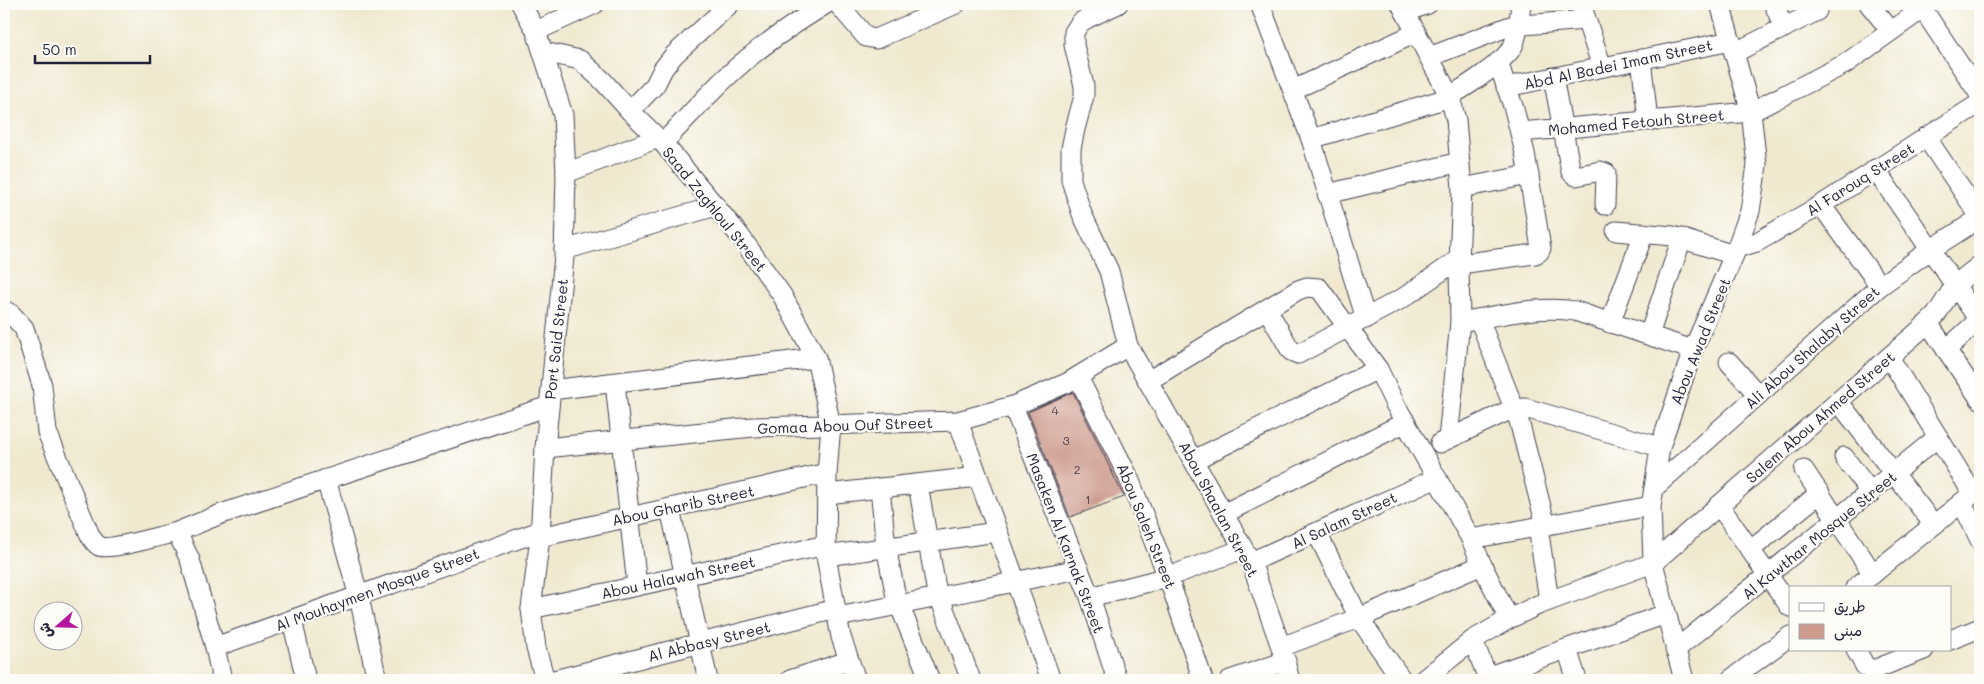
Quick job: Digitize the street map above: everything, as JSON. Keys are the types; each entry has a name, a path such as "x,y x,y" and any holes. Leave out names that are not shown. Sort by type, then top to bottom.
{"street":[{"name":"Port Said Street","path":"521,4 536,31 544,52 563,115 566,173 564,250 545,448 540,534 531,609 536,648 545,680"},
{"path":"536,31 595,4"},
{"path":"630,111 655,85 663,69 674,55 730,4"},
{"path":"566,173 660,140 725,78 770,40 826,4"},
{"path":"838,4 862,34 871,39 876,39 954,4"},
{"path":"1084,12 1118,4"},
{"path":"1262,4 1311,139 1366,319"},
{"path":"1428,4 1404,8 1450,97 1456,120 1462,188 1459,262 1460,322 1448,439"},
{"path":"1311,139 1450,97 1498,62 1512,47 1521,4"},
{"name":"Abou Awad Street","path":"1684,680 1653,564 1652,497 1660,447 1693,350 1736,251 1750,211 1757,165 1751,112 1720,4"},
{"path":"1774,4 1784,28"},
{"path":"1869,4 1891,31"},
{"name":"Abd Al Badei Imam Street","path":"1506,87 1641,59 1732,47 1784,28 1817,11"},
{"path":"1751,112 1845,64 1918,11 1924,11 1980,95"},
{"name":"Abou Shaalan Street","path":"1084,12 1073,38 1084,86 1084,96 1071,149 1071,180 1082,214 1109,271 1128,346 1247,556 1284,654 1290,680"},
{"path":"1429,57 1502,28 1583,12 1602,67"},
{"path":"1293,90 1416,33"},
{"name":"Saad Zaghloul Street","path":"544,52 580,60 660,140 740,236 782,295 816,358 831,425 827,474 826,550 840,637 856,680"},
{"path":"1641,59 1648,120"},
{"path":"1267,309 1291,351 1295,354 1366,319 1459,262 1539,252 1541,244 1520,132 1498,62"},
{"path":"1553,77 1570,168 1573,174 1580,176 1600,171 1606,173 1605,206"},
{"name":"Al Farouq Street","path":"1736,251 1757,242 1821,205 1980,103"},
{"name":"Mohamed Fetouh Street","path":"1520,132 1751,112"},
{"path":"1926,137 1980,217"},
{"path":"1327,194 1460,162"},
{"path":"1875,169 1980,320 1946,350"},
{"path":"1462,188 1529,175"},
{"path":"1821,205 1880,286"},
{"path":"564,250 716,206"},
{"name":"Ali Abou Shalaby Street","path":"1652,497 1758,395 1880,286 1980,217"},
{"path":"1616,231 1682,238 1736,251"},
{"path":"1610,323 1644,233"},
{"path":"1648,336 1682,238"},
{"name":"Salem Abou Ahmed Street","path":"1653,564 1928,323 1939,310 1954,285 1980,265"},
{"path":"1148,381 1298,290 1314,286 1319,288 1378,369 1471,539 1509,619"},
{"path":"1460,322 1559,309 1575,311 1693,350"},
{"path":"4,310 11,314 24,328 42,385 47,432 89,533 94,542 99,546 110,548 177,532 221,514 326,479 550,398 615,383 816,358"},
{"path":"1479,319 1515,409 1542,526 1549,602"},
{"path":"1928,323 1980,399"},
{"name":"Gomaa Abou Ouf Street","path":"545,448 622,442 753,427 958,421 1013,406 1078,377 1128,346"},
{"path":"1889,357 1972,495 1980,540"},
{"path":"1729,362 1758,395"},
{"path":"1194,460 1378,369"},
{"name":"Abou Saleh Street","path":"1078,377 1128,476 1168,577 1203,680"},
{"path":"615,383 638,586"},
{"path":"1838,401 1934,525"},
{"name":"Masaken Al Karnak Street","path":"1013,406 1090,597 1117,680"},
{"path":"1423,451 1515,409 1530,409 1660,447"},
{"path":"958,421 1051,680"},
{"path":"1224,513 1406,422"},
{"name":"Al Kawthar Mosque Street","path":"1676,650 1938,438"},
{"path":"1844,457 1871,493"},
{"path":"1804,470 1873,574"},
{"name":"Abou Gharib Street","path":"540,534 630,517 827,474"},
{"path":"827,494 978,476"},
{"name":"Al Salam Street","path":"1090,597 1247,556 1318,533 1437,478"},
{"path":"326,479 359,596 377,680"},
{"path":"918,484 938,597 971,680"},
{"path":"880,488 886,547 898,605 930,680"},
{"path":"1750,550 1820,493"},
{"path":"1857,586 1972,495"},
{"path":"1471,539 1542,526 1652,497"},
{"path":"1719,505 1789,606"},
{"path":"670,508 708,680"},
{"path":"177,532 190,560 222,680"},
{"path":"826,550 886,547 997,532"},
{"path":"1318,533 1359,618 1402,680"},
{"name":"Al Mouhaymen Mosque Street","path":"214,647 540,534"},
{"name":"Abou Halawah Street","path":"531,609 685,576 826,550"},
{"path":"1423,680 1473,640 1509,619 1549,602 1653,564"},
{"path":"1230,680 1359,618 1482,565"},
{"name":"Al Abbasy Street","path":"554,680 700,643 837,613 898,605 1079,569"},
{"path":"1473,640 1485,671 1492,674 1666,614"},
{"path":"292,620 306,680"},
{"path":"1952,639 1980,628"},
{"path":"1730,680 1789,637"},
{"path":"1567,649 1577,680"},
{"path":"1857,652 1868,669 1873,670 1896,655 1913,652"},
{"path":"790,680 848,662"}],"building":[{"path":"1073,392 1124,497 1070,517 1028,412"}]}
